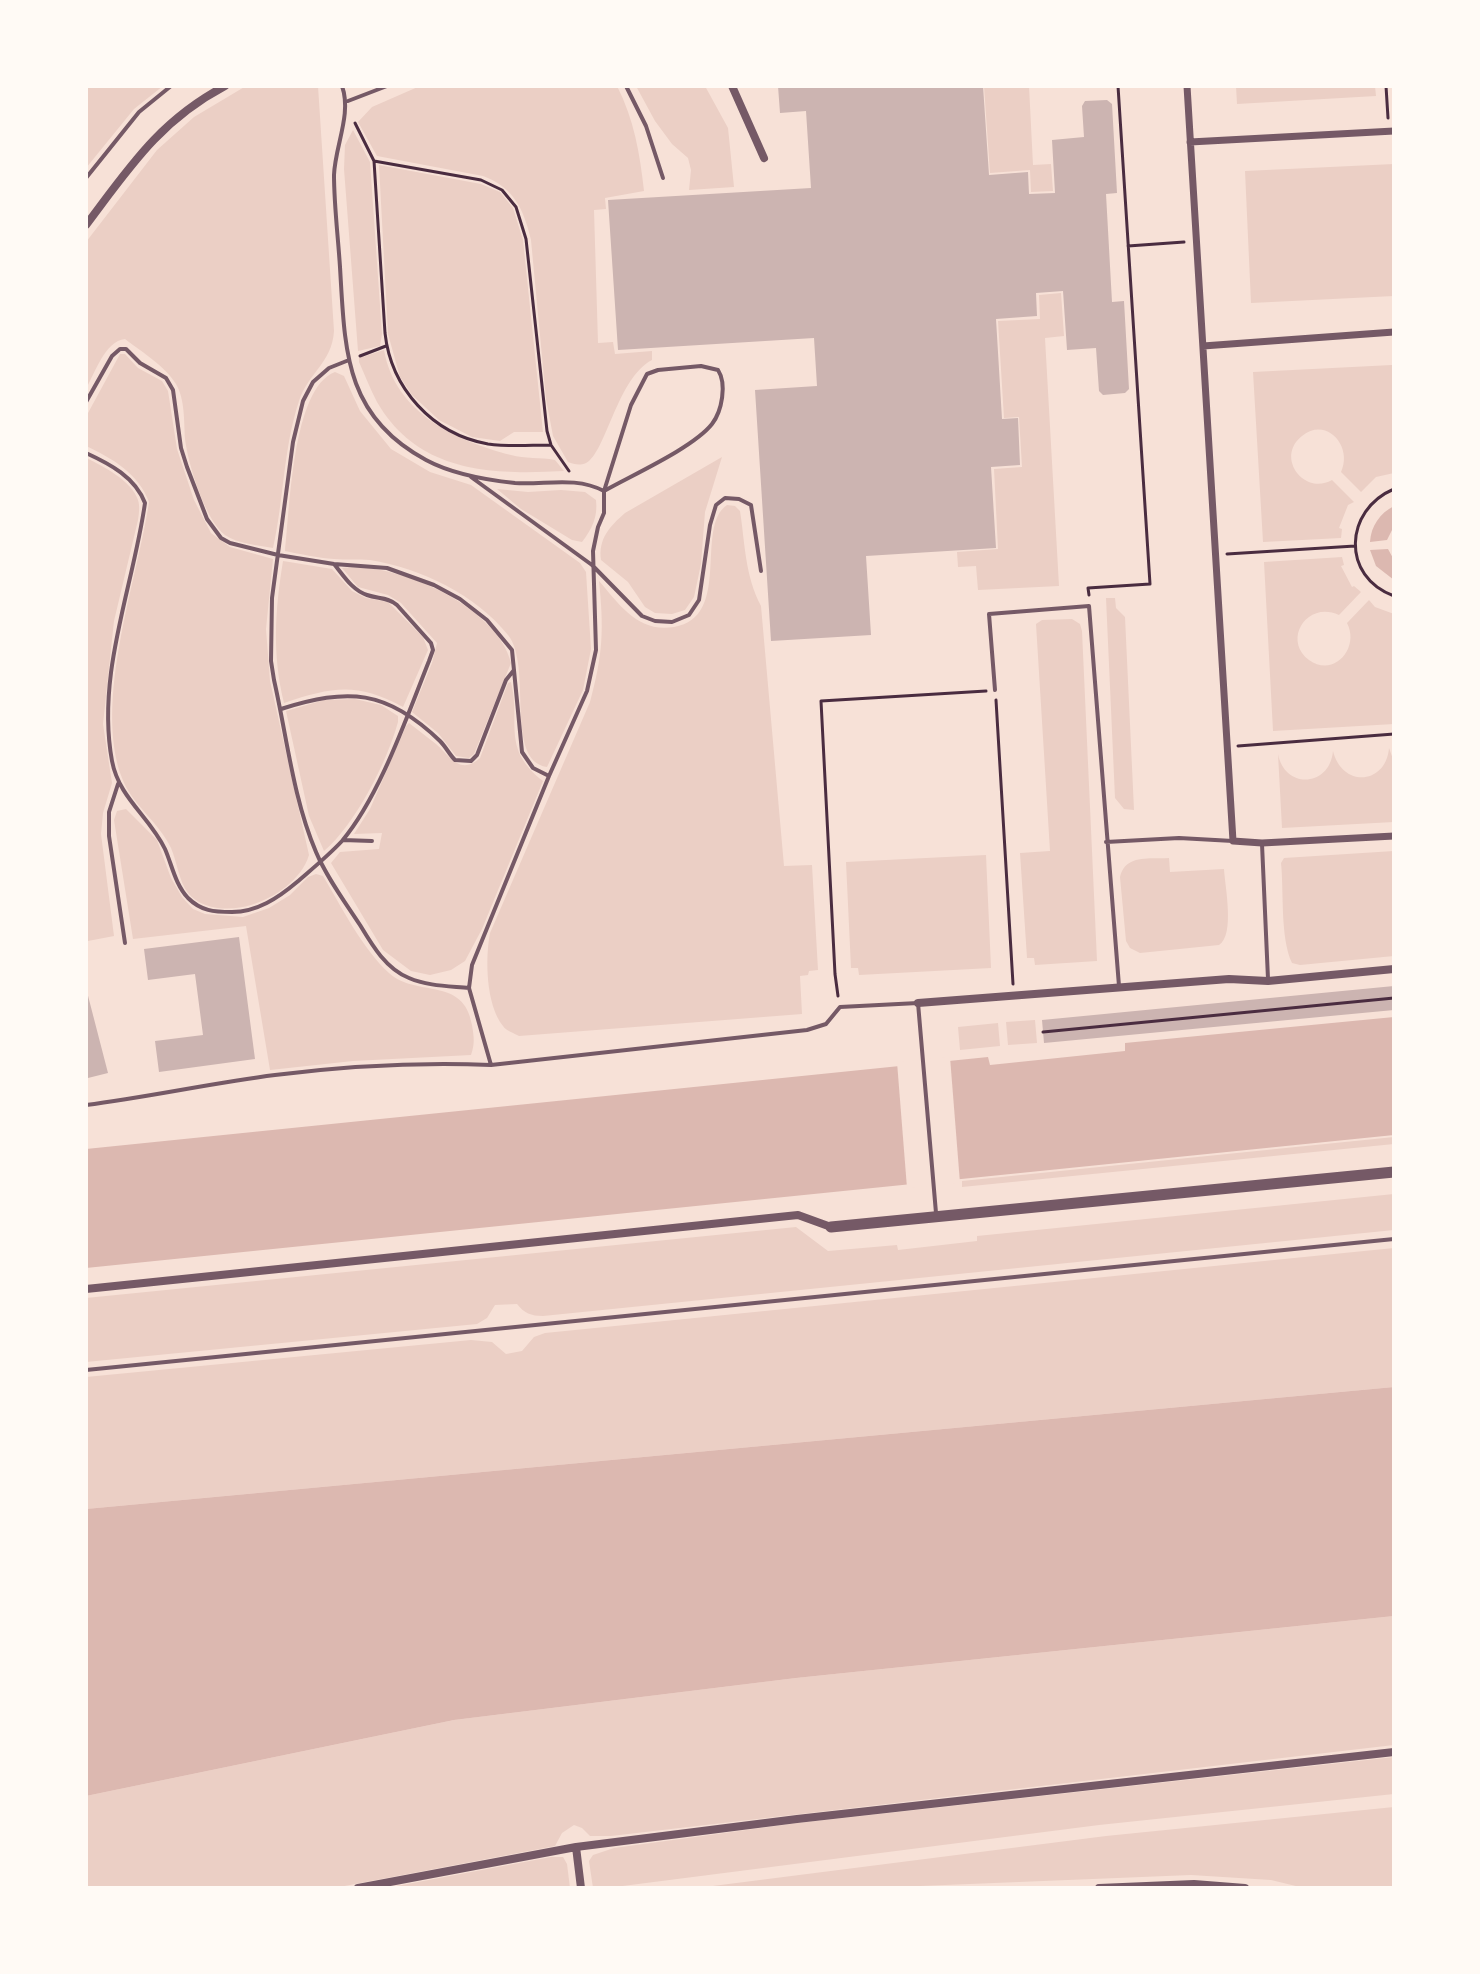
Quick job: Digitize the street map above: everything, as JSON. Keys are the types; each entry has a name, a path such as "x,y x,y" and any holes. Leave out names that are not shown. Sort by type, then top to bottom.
{"street":[{"path":"86,225 148,144 188,108 225,86"},
{"path":"732,86 764,158"},
{"path":"1187,86 1233,841 1262,843 1394,836"},
{"path":"1190,142 1391,131"},
{"path":"1203,346 1394,332"},
{"path":"918,1003 1229,979 1268,981 1394,969"},
{"path":"86,1289 798,1215 831,1227 1394,1172"},
{"path":"358,1888 576,1847 829,1815 1394,1752"},
{"path":"576,1847 581,1888"},
{"path":"1099,1888 1194,1884 1245,1888"}],"lane":[{"path":"86,178 139,112 171,86"},
{"path":"342,86 347,101 334,175 345,348 354,381 372,416 397,444 431,462 469,475 516,483 589,483 604,491"},
{"path":"347,101 387,86"},
{"path":"626,86 646,126 663,178"},
{"path":"86,402 112,356 120,349 126,349 140,363 166,378 173,390 184,458 207,519 221,538 278,555 387,568 434,585 460,599 487,620 512,650 522,752 533,768 549,776"},
{"path":"349,360 329,368 313,382 303,401 293,442 278,555 270,629 271,661 302,814 321,862 376,951 393,969 408,978 469,988"},
{"path":"491,1065 469,988 472,965 587,691 596,650 592,565 598,527 604,513 604,491 631,405 647,374 701,366 718,370 722,377 722,395 713,422 697,438 604,491"},
{"path":"86,453 124,475 141,493 145,503 113,664 108,725 118,784 131,805 160,839 185,895 207,911 243,912 264,905 321,862 343,840 367,805 433,650 431,643 391,599 367,595 353,588 334,564"},
{"path":"469,475 592,565 642,616 655,621 672,622 689,615 699,600 710,525 716,505 725,498 739,499 751,505 761,571"},
{"path":"995,690 989,614 1089,606 1119,989"},
{"path":"281,709 323,697 366,696 382,701 406,716 442,743 455,760 471,761 477,755 506,680 515,669"},
{"path":"118,784 109,812 109,836 125,943"},
{"path":"1106,842 1179,838 1233,841"},
{"path":"343,840 372,841"},
{"path":"1262,843 1268,981"},
{"path":"86,1105 273,1075 353,1067 441,1063 491,1065 807,1030 826,1024 840,1007 918,1003 937,1215"},
{"path":"86,1370 1394,1239"}],"path":[{"path":"1089,606 1088,588 1150,584 1118,86"},
{"path":"1386,86 1391,131"},
{"path":"347,101 374,161 386,346 397,377 421,410 452,432 489,444 551,445"},
{"path":"374,161 492,184 510,197 526,239 543,409 551,445 577,482"},
{"path":"1128,246 1196,242"},
{"path":"349,360 386,346"},
{"path":"1394,489 1373,501 1365,510 1359,521 1355,546 1362,570 1379,589 1394,596"},
{"path":"1215,555 1355,546"},
{"path":"840,1007 835,974 821,701 995,690 1014,996"},
{"path":"1227,747 1394,734"},
{"path":"1043,1032 1394,998"}],"shaded area":[{"path":"86,86 163,86 134,109 86,168"},
{"path":"246,86 318,86 334,331 329,352 299,401 273,548 230,538 211,517 190,462 179,390 160,365 125,339 118,341 106,351 86,389 86,242 157,150 194,117"},
{"path":"420,86 617,86 623,98 635,137 644,191 605,198 606,209 594,210 598,343 613,342 615,354 652,351 652,360 630,382 600,445 586,463 568,462 553,436 546,399 531,240 516,201 503,186 483,176 377,156 358,122 372,107"},
{"path":"636,86 705,86 728,128 734,187 689,190 691,170 688,158 672,144 655,121"},
{"path":"984,86 1029,86 1033,165 1051,164 1053,191 1031,192 1030,170 990,173"},
{"path":"1236,86 1375,86 1376,96 1237,104"},
{"path":"353,130 370,162 382,334 380,346 358,351 344,169 345,145"},
{"path":"1394,164 1394,296 1251,303 1245,171"},
{"path":"379,165 481,184 500,192 513,208 523,240 543,432 514,432 500,441 472,437 439,420 412,395 400,377 388,334"},
{"path":"1061,293 1064,336 1045,338 1059,586 978,590 976,566 958,567 957,552 998,549 994,469 1022,467 1019,417 1004,418 998,321 1040,319 1039,295"},
{"path":"384,350 390,372 401,391 431,421 490,449 516,456 555,460 564,471 484,470 435,456 413,443 394,426 377,402 359,362 359,358"},
{"path":"120,354 125,354 138,368 162,381 168,391 177,449 194,500 211,533 230,547 273,559 266,629 270,681 309,855 294,880 269,898 243,907 227,909 210,906 188,893 166,839 126,788 114,747 112,714 120,641 149,502 132,475 86,446 88,413"},
{"path":"1392,365 1394,473 1376,477 1361,492 1341,472 1344,462 1341,444 1328,432 1311,431 1294,445 1292,463 1303,479 1322,484 1332,480 1354,502 1348,505 1339,528 1342,529 1341,538 1263,542 1253,372"},
{"path":"335,372 344,376 360,411 391,449 430,472 471,485 580,563 586,572 591,649 583,690 547,767 534,761 526,748 515,649 508,635 480,608 446,586 409,569 370,560 328,558 285,551 292,481 302,425 310,401 321,383"},
{"path":"722,457 705,512 701,564 694,597 685,610 672,614 655,613 645,607 628,582 601,560 603,539 625,513"},
{"path":"86,458 123,480 135,493 139,507 114,621 103,724 112,783 103,813 101,834 114,936 88,941"},
{"path":"497,489 585,492 596,500 594,522 582,542 572,540 521,509"},
{"path":"727,505 735,506 740,511 749,571 761,606 784,866 812,865 818,970 800,976 802,1014 519,1036 504,1028 493,1006 487,968 490,933 590,702 601,642 599,581 631,615 650,626 674,627 692,620 703,607 708,590 713,532 718,516"},
{"path":"1394,506 1394,526 1387,540 1370,542 1377,521"},
{"path":"1388,549 1394,560 1394,580 1376,566 1370,550"},
{"path":"1342,557 1344,565 1341,566 1352,587 1361,592 1339,615 1327,612 1308,617 1298,633 1301,652 1318,665 1335,663 1342,658 1350,642 1347,623 1369,600 1375,607 1394,614 1394,724 1273,731 1264,562"},
{"path":"283,561 332,569 352,591 366,598 388,602 423,637 428,650 403,707 371,694 344,690 317,693 284,703 276,632"},
{"path":"342,568 389,572 442,592 466,606 487,624 502,643 511,663 474,754 469,758 456,756 438,733 412,712 437,643 401,603 388,595 358,587"},
{"path":"1106,598 1115,598 1116,608 1125,617 1134,810 1124,809 1115,798"},
{"path":"1072,619 1080,624 1082,631 1097,961 1035,965 1034,958 1027,958 1020,853 1050,851 1036,624 1042,620"},
{"path":"511,682 517,746 530,769 543,781 482,929 465,961 451,970 430,975 411,971 383,950 331,863 340,852 379,849 382,833 354,834 370,809 406,726 409,723 461,765 473,763 480,758 508,683"},
{"path":"355,699 381,705 398,716 398,722 368,792 347,826 324,851 309,816 286,711 324,700"},
{"path":"1389,748 1394,762 1394,822 1282,828 1278,754 1282,766 1298,778 1307,780 1324,772 1333,751 1345,771 1363,777 1380,769"},
{"path":"126,809 157,840 171,878 182,897 193,909 205,914 243,917 269,908 290,895 308,877 316,874 323,876 361,940 389,973 413,985 438,990 460,1000 472,1025 474,1040 471,1055 353,1061 270,1070 246,926 133,939 114,820 117,811"},
{"path":"1394,851 1394,956 1300,965 1292,963 1284,928 1281,863 1284,858"},
{"path":"986,855 991,968 859,975 858,968 851,968 846,862"},
{"path":"1169,858 1170,872 1224,869 1228,921 1224,940 1219,945 1140,953 1130,948 1126,941 1120,877 1123,870 1127,864 1139,859"},
{"path":"1394,1017 1394,1135 86,1268 86,1149 988,1057 990,1065 1125,1051 1125,1043"},
{"path":"1035,1020 1037,1043 1008,1045 1006,1022"},
{"path":"998,1023 1000,1046 960,1050 958,1027"},
{"path":"1394,1137 1394,1144 962,1187 962,1181"},
{"path":"1394,1194 1394,1230 543,1316 528,1313 517,1304 495,1305 487,1318 477,1324 86,1362 86,1298 796,1227 828,1251 897,1245 898,1250 977,1241 977,1236"},
{"path":"1394,1248 1394,1387 86,1509 86,1377 471,1340 492,1342 506,1354 522,1351 534,1337 545,1333"},
{"path":"1394,1387 1394,1616 796,1678 454,1720 86,1796 86,1509"},
{"path":"1394,1616 1394,1745 611,1836 590,1836 574,1825 562,1833 555,1846 334,1888 86,1888 86,1796 454,1720 796,1678"},
{"path":"1394,1757 1394,1794 1099,1825 607,1888 593,1888 589,1861 593,1855 614,1848 798,1823"},
{"path":"1394,1807 1394,1888 1304,1888 1271,1880 1191,1875 871,1888 697,1888 1106,1836"},
{"path":"563,1857 570,1888 386,1888"}],"pier":[{"path":"950,1057 960,1183 907,1188 897,1062"}],"building":[{"path":"778,86 983,86 989,175 1028,172 1029,194 1055,193 1052,140 1084,137 1082,106 1085,101 1107,100 1112,104 1117,193 1106,194 1112,302 1124,301 1129,389 1125,393 1103,395 1099,391 1096,348 1067,350 1063,291 1036,293 1037,316 996,319 1002,419 1018,418 1020,465 991,467 996,548 866,556 871,635 771,641 755,390 817,386 814,338 618,350 608,200 811,188 806,111 780,113"},
{"path":"239,937 255,1059 159,1072 155,1041 203,1035 195,974 148,980 144,949"},
{"path":"1394,986 1394,1010 1044,1043 1042,1020"},
{"path":"86,988 108,1073 88,1078 86,1069"}]}
